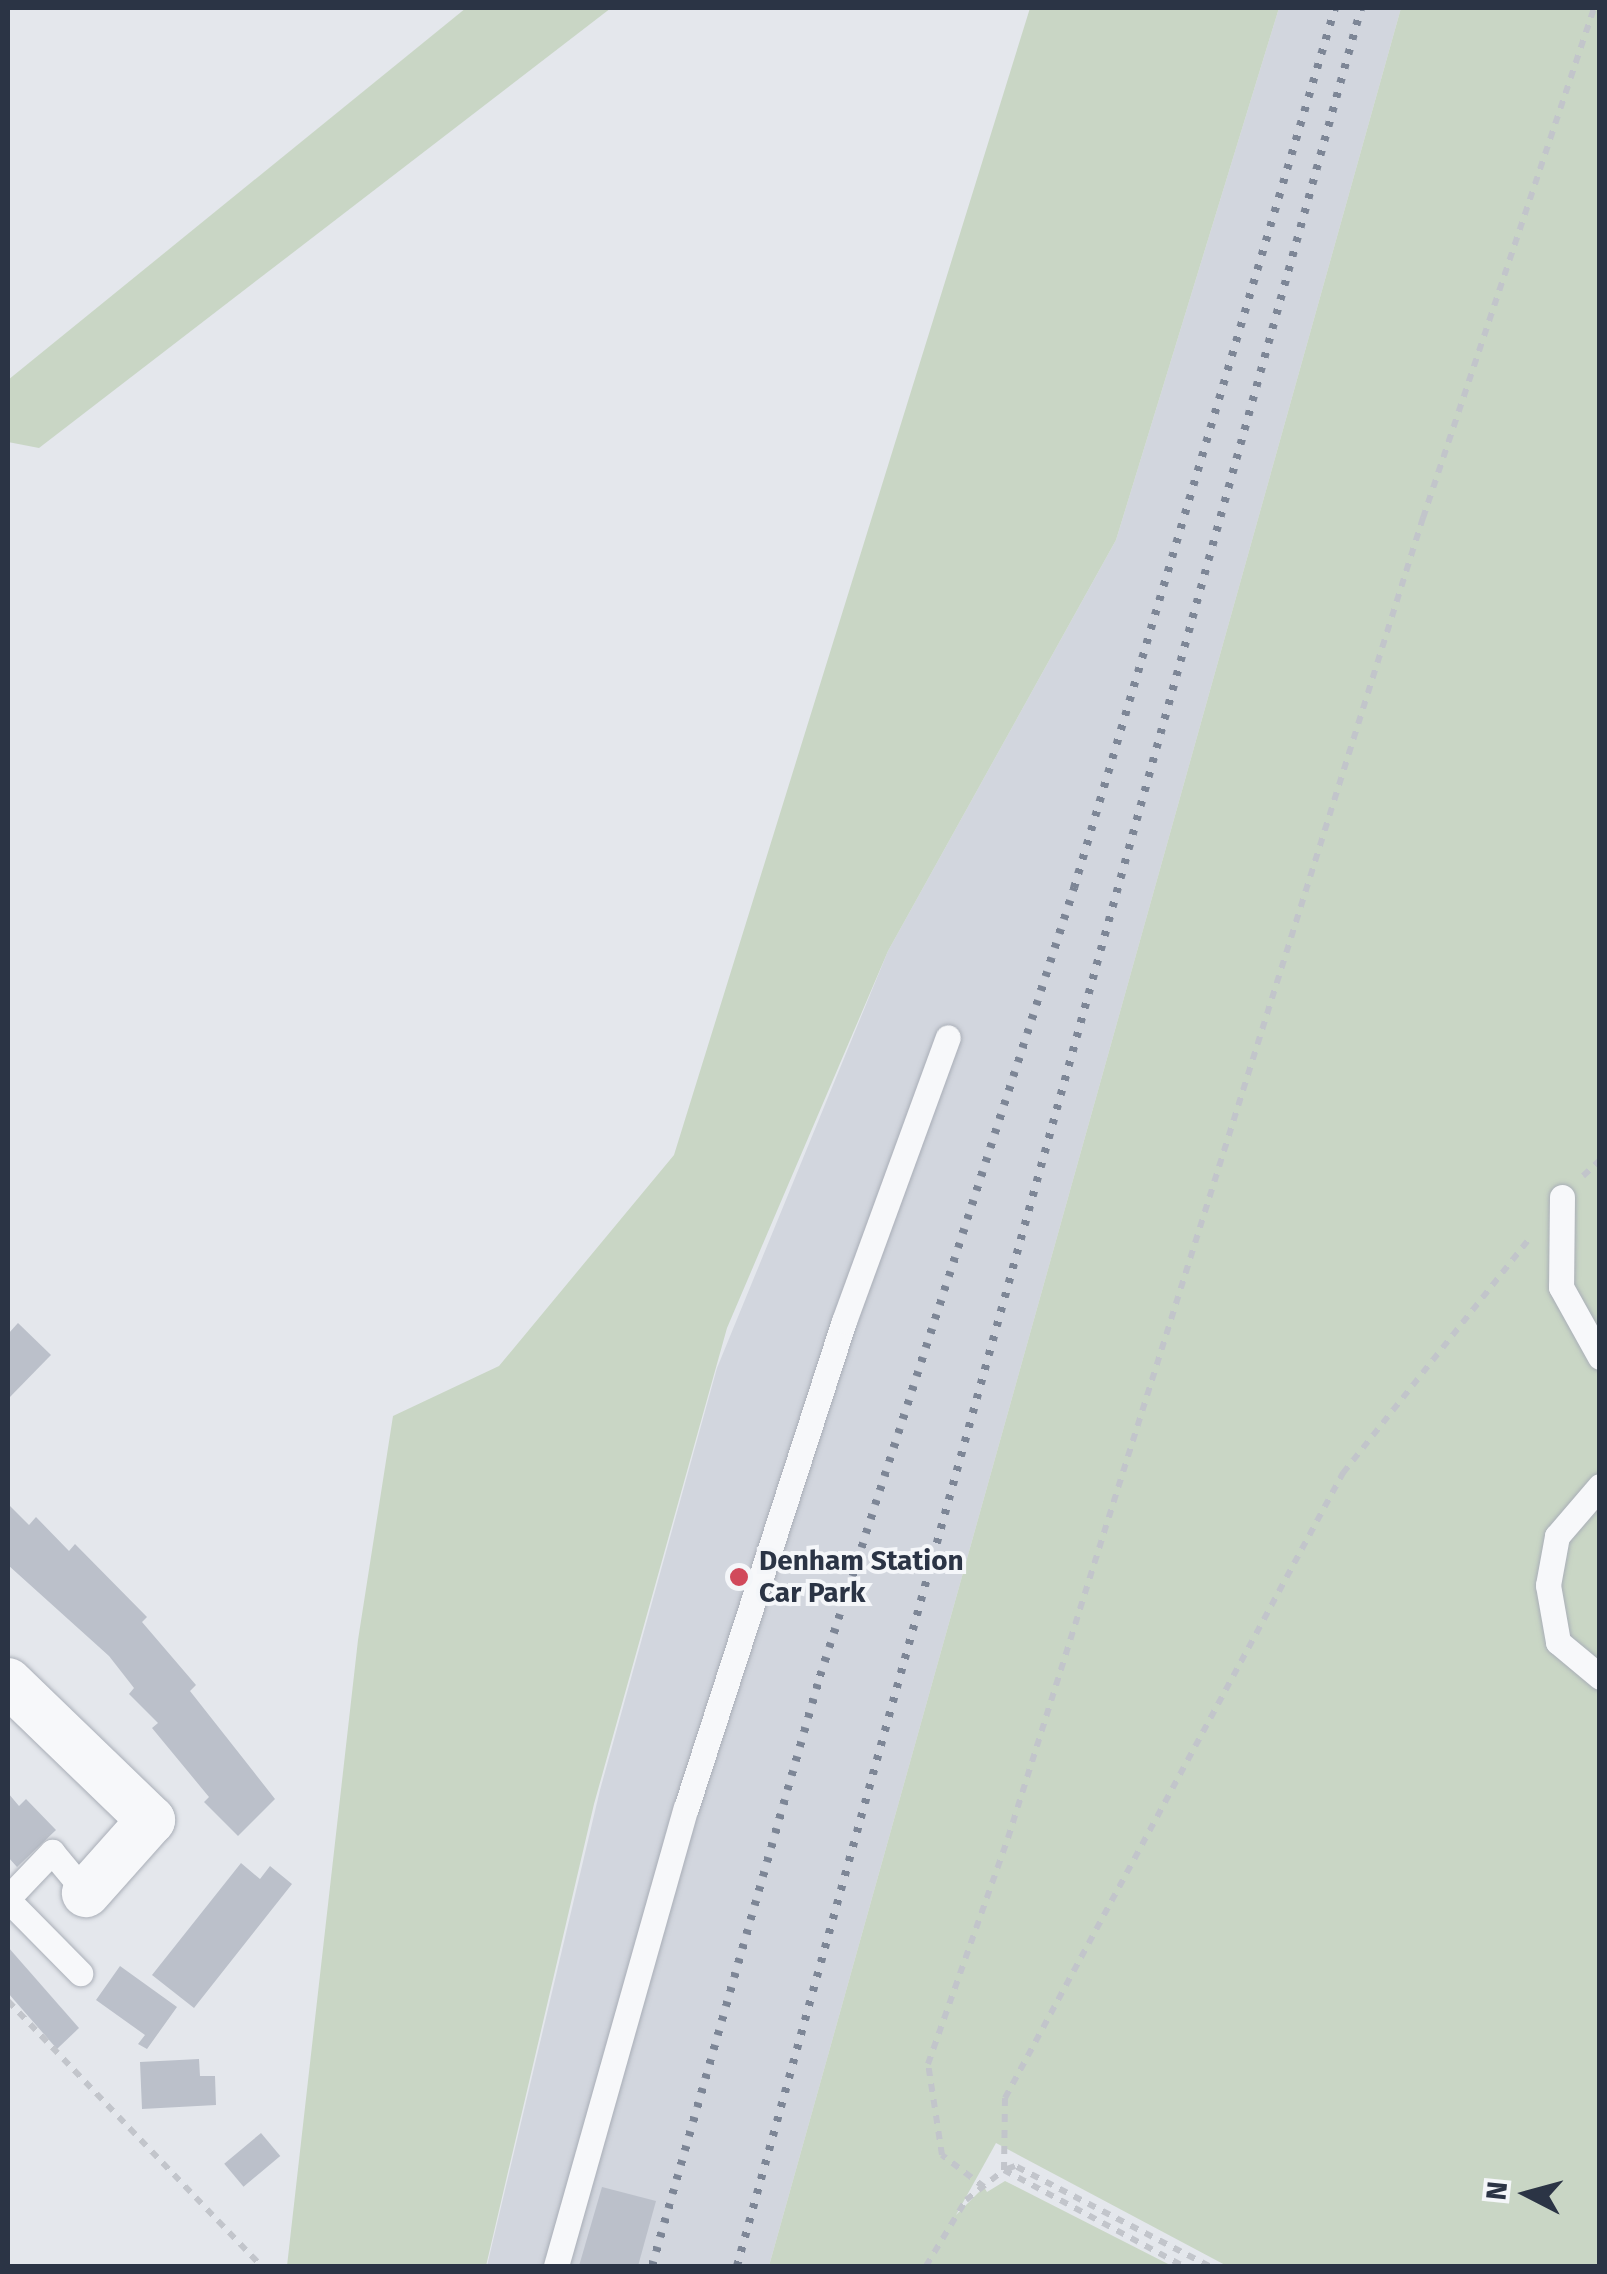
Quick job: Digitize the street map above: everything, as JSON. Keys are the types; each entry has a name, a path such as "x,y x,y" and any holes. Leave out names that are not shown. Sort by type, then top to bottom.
{"street":[{"path":"8,1682 151,1820 86,1892"}],"lane":[{"path":"556,2266 686,1808 844,1321 948,1037"},
{"path":"1562,1197 1561,1287 1600,1357"},
{"path":"1600,1486 1557,1536 1548,1586 1558,1642 1600,1677"},
{"path":"80,1973 8,1899 52,1852 86,1892"}],"path":[{"path":"984,2186 942,2155 928,2064 1008,1838 1423,518 1594,8"},
{"path":"1004,2170 1005,2098 1344,1473 1562,1197 1600,1160"},
{"path":"8,2001 261,2266"},
{"path":"926,2266 966,2200 1004,2170 1016,2166 1209,2266"},
{"path":"1004,2170 1183,2266"}],"shaded area":[{"path":"1279,8 1401,8 769,2266 487,2266 600,1790 717,1368 888,951 1116,540"}],"green space":[{"path":"466,8 611,8 39,448 8,442 8,380"},
{"path":"1030,8 1279,8 1116,540 888,951 727,1328 594,1804 486,2266 287,2266 358,1640 393,1416 499,1366 674,1155"},
{"path":"1401,8 1599,8 1599,2266 1227,2266 996,2143 956,2215 984,2187 987,2192 1005,2181 1172,2266 769,2266"}],"building":[{"path":"18,1323 51,1355 8,1399 8,1334"},
{"path":"8,1504 29,1525 36,1517 69,1551 75,1544 147,1617 142,1622 196,1685 190,1691 275,1799 238,1836 204,1802 209,1797 152,1728 158,1723 129,1694 134,1688 109,1656 8,1565"},
{"path":"8,1793 19,1806 26,1799 56,1830 17,1867 8,1857"},
{"path":"241,1863 260,1879 270,1866 292,1884 194,2008 152,1975"},
{"path":"8,1947 79,2028 57,2049 8,1993"},
{"path":"120,1966 177,2007 147,2049 138,2044 145,2035 96,2000"},
{"path":"199,2059 200,2076 215,2076 216,2105 142,2109 140,2062"},
{"path":"261,2133 280,2156 244,2187 224,2164"},
{"path":"602,2187 656,2201 638,2266 579,2266"}],"railway":[{"path":"652,2266 820,1676 1074,888 1335,8"},
{"path":"737,2266 1361,8"}],"place":[{"name":"Denham Station Car Park","path":"739,1577"}]}
